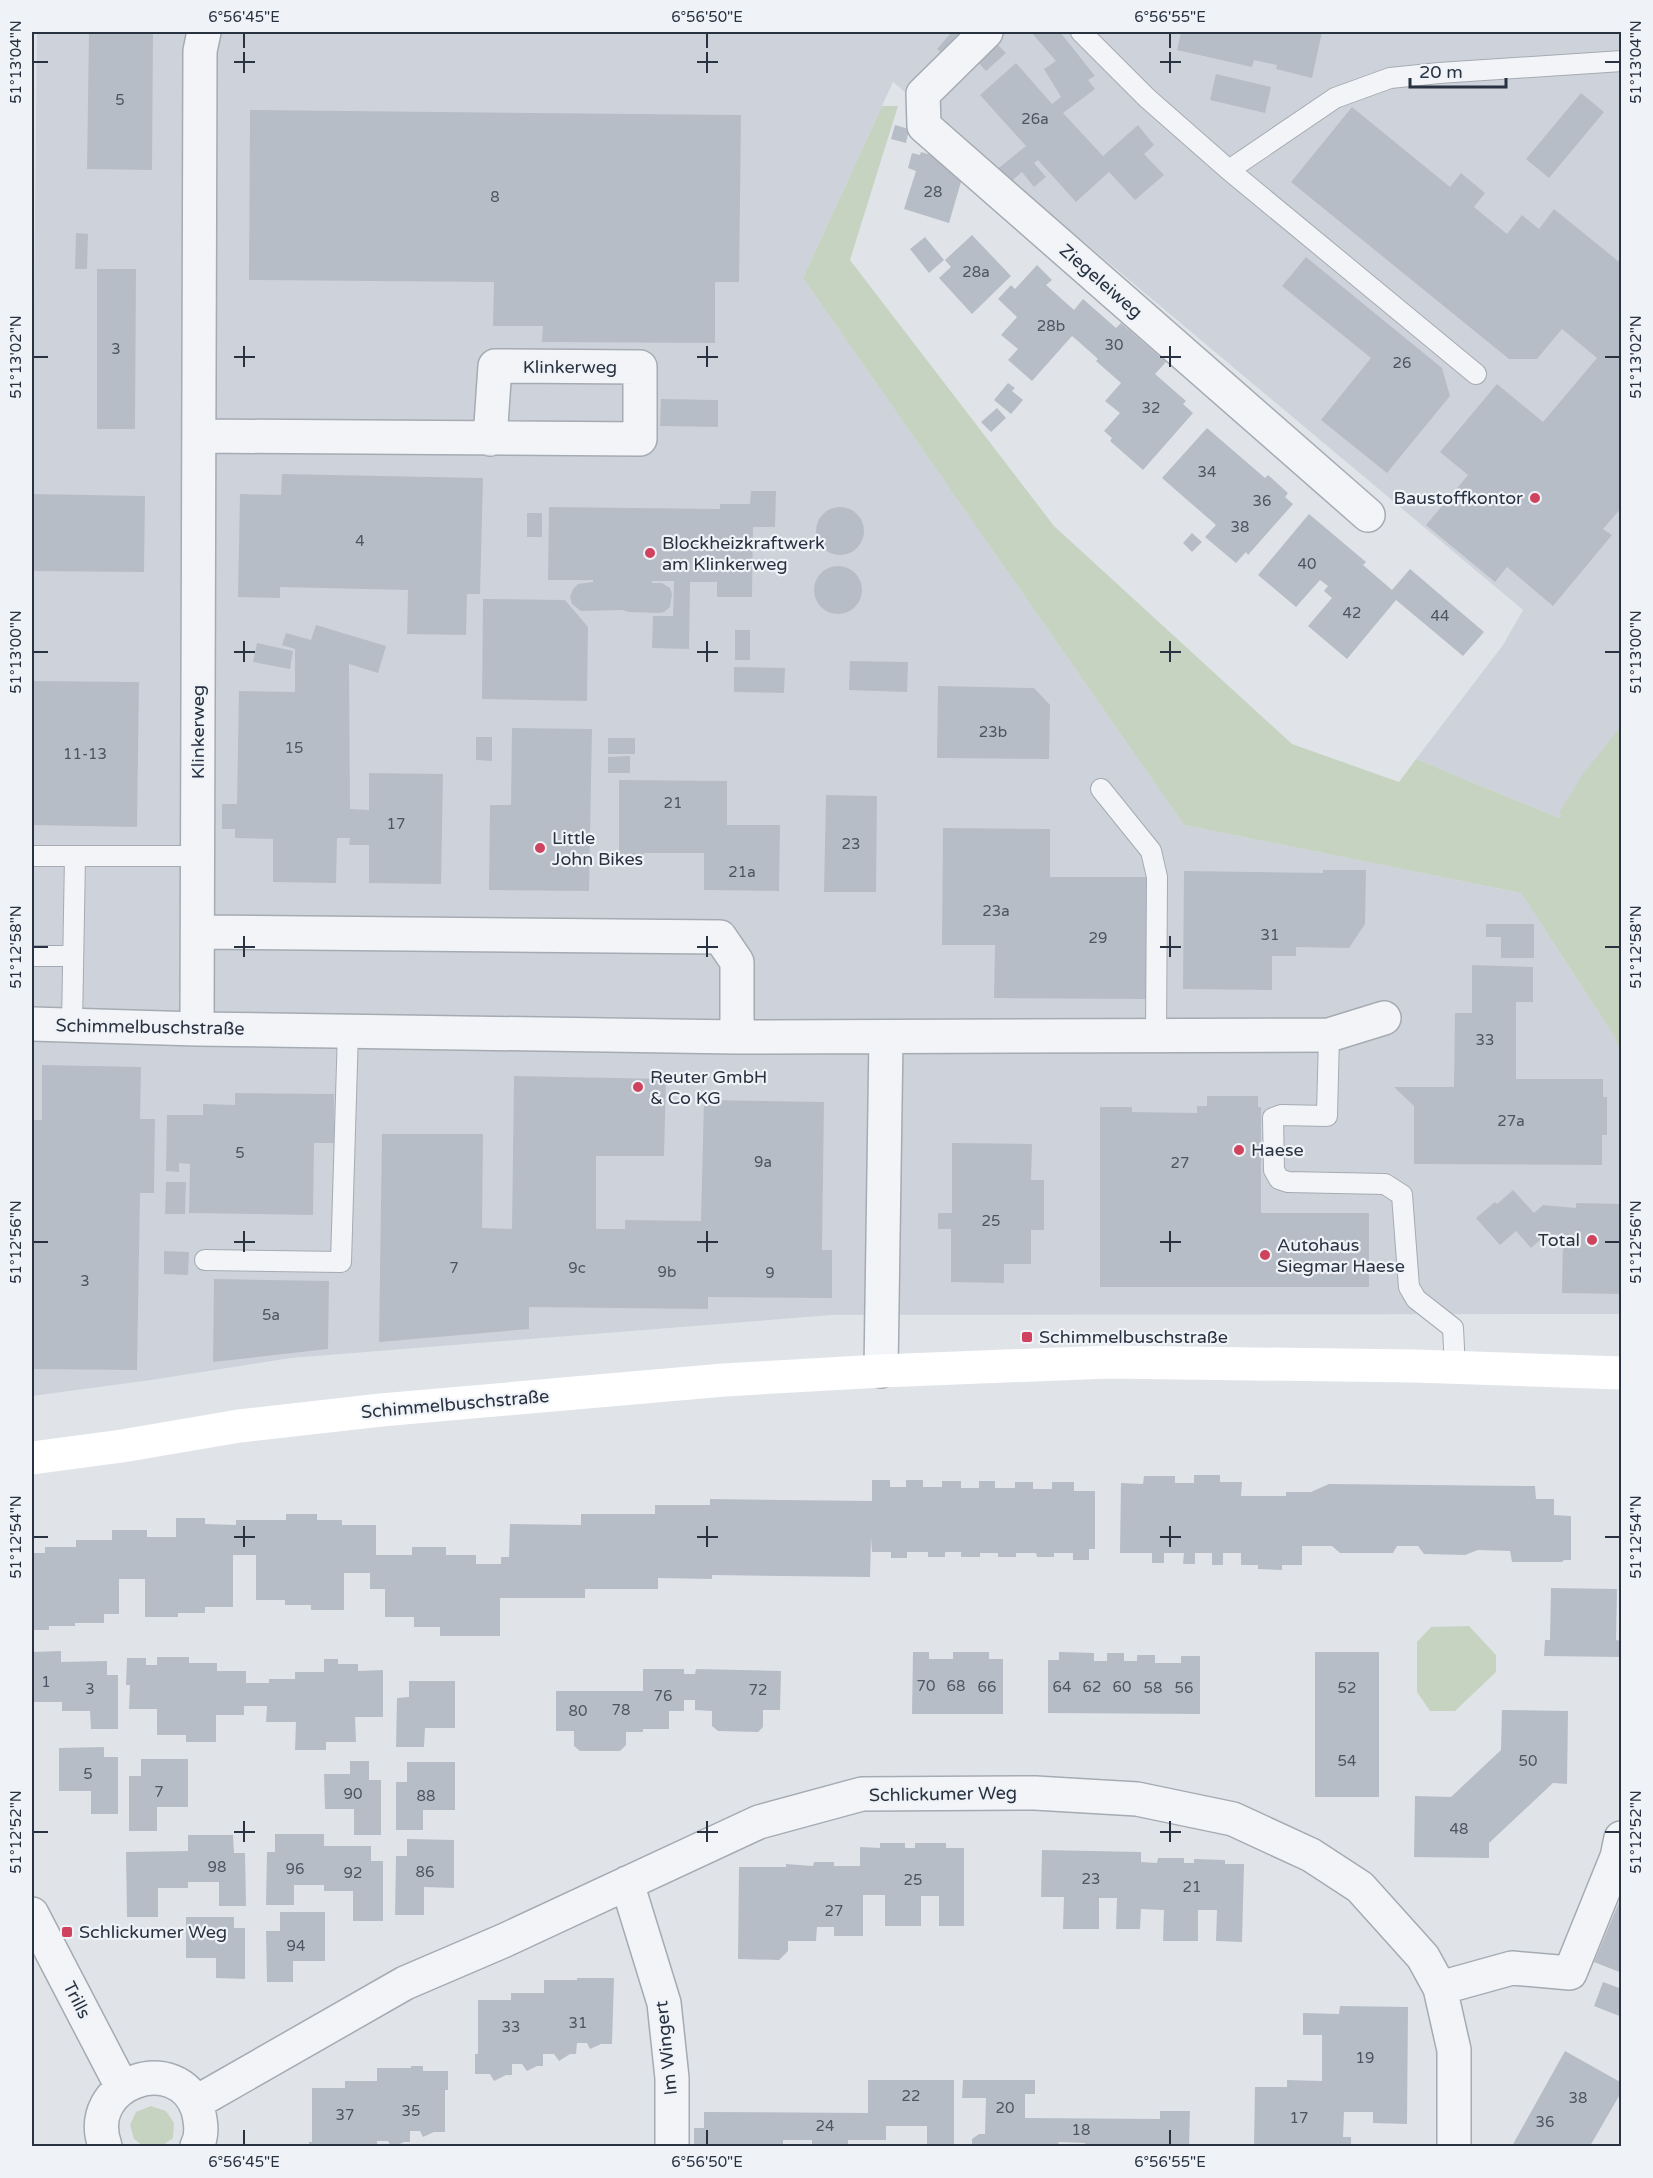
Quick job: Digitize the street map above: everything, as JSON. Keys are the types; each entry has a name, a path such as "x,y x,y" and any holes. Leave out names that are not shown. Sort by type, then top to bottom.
{"main road":[{"name":"Schimmelbuschstraße","path":"32,1458 122,1446 239,1426 381,1410 724,1380 881,1371 1108,1362 1622,1373"}],"street":[{"name":"Klinkerweg","path":"197,1029 200,51 204,32"},
{"name":"Ziegeleiweg","path":"986,32 923,94 924,126 1368,515"},
{"name":"Klinkerweg","path":"199,436 490,439 640,439 640,367 495,366 490,439"},
{"path":"198,932 720,937 737,962 737,1037"},
{"name":"Schimmelbuschstraße","path":"32,1024 197,1029 886,1038 1329,1035 1384,1017"},
{"path":"881,1371 886,1038"},
{"name":"Schlickumer Weg","path":"195,2103 405,1983 503,1941 759,1822 862,1794 1035,1793 1137,1799 1233,1819 1311,1855 1360,1887 1423,1957 1440,1988 1454,2050 1454,2146"},
{"path":"1440,1988 1512,1968 1570,1973 1617,1857 1621,1838"},
{"name":"Im Wingert","path":"627,1883 664,2003 672,2078 672,2146"},
{"name":"Trills","path":"32,1914 122,2087"},
{"path":"105,2146 102,2117 110,2100 122,2087 142,2079 162,2079 181,2087 195,2103 201,2122 200,2141 197,2146"}],"lane":[{"path":"1081,32 1147,98 1229,170 1476,374"},
{"path":"1229,170 1335,98 1390,78 1622,61"},
{"path":"1101,789 1151,851 1157,877 1156,1036"},
{"path":"32,856 197,856"},
{"path":"72,1025 75,857"},
{"path":"32,956 73,956"},
{"path":"205,1260 341,1262 348,1031"},
{"path":"1329,1035 1327,1116 1281,1115 1273,1118 1274,1170 1279,1179 1288,1182 1385,1184 1402,1195 1409,1287 1416,1299 1453,1328 1455,1368"}],"shaded area":[{"path":"37,32 1621,32 1621,742 1559,818 1416,759 1503,645 1523,610 893,82 803,278 1184,825 1521,893 1614,1036 1621,1054 1621,1314 832,1315 291,1358 32,1396 32,486"}],"green space":[{"path":"882,106 898,106 850,260 1054,526 1292,744 1399,782 1416,759 1559,818 1561,816 1559,813 1583,774 1621,726 1621,1054 1614,1036 1521,893 1184,825 803,278"},
{"path":"1469,1626 1496,1655 1496,1672 1455,1711 1430,1711 1417,1692 1417,1642 1431,1627"},
{"path":"151,2106 166,2111 174,2123 173,2138 162,2146 143,2146 134,2139 130,2125 136,2112"}],"building":[{"path":"89,32 153,32 152,170 87,169"},
{"path":"947,32 979,32 951,62 937,49 950,34"},
{"path":"1031,32 1060,32 1095,76 1088,80 1095,89 1063,113 1103,156 1138,125 1154,145 1144,154 1164,175 1135,200 1109,172 1076,202 1038,160 1034,163 1046,177 1034,187 1022,172 1007,185 995,171 1026,146 980,95 1016,63 1052,104 1061,97 1044,69 1056,61"},
{"path":"1181,32 1322,32 1312,78 1276,69 1277,65 1254,60 1252,67 1177,50"},
{"path":"994,41 1006,53 986,71 975,59"},
{"path":"1216,74 1271,87 1265,113 1210,100"},
{"path":"1581,93 1604,112 1549,178 1526,159"},
{"path":"1352,107 1450,187 1461,173 1485,193 1474,207 1507,234 1522,215 1539,229 1554,209 1618,261 1622,257 1622,507 1603,529 1612,535 1553,606 1507,567 1495,582 1426,525 1468,475 1440,452 1497,384 1543,422 1597,358 1562,329 1537,359 1509,359 1291,182"},
{"path":"250,110 741,115 739,282 715,282 715,343 542,342 543,326 493,326 494,282 249,280"},
{"path":"895,125 909,129 906,143 891,139"},
{"path":"921,152 950,160 947,170 963,175 949,223 904,209 916,171 908,168 912,153 920,155"},
{"path":"76,233 88,234 87,269 75,269"},
{"path":"972,235 1011,276 972,314 939,278 951,267 945,260"},
{"path":"925,237 944,260 929,273 910,249"},
{"path":"1306,257 1442,368 1450,396 1387,473 1321,420 1371,358 1282,286"},
{"path":"1037,265 1052,280 1046,285 1074,310 1083,299 1116,328 1121,323 1166,362 1155,374 1186,401 1183,404 1193,413 1143,470 1110,441 1112,438 1104,431 1120,413 1105,401 1121,383 1072,336 1032,381 1008,360 1018,349 1001,335 1017,317 998,299 1011,285 1015,289"},
{"path":"97,269 136,269 135,429 97,429"},
{"path":"1008,383 1015,388 1012,391 1023,400 1011,414 994,400"},
{"path":"661,399 718,400 718,427 660,426"},
{"path":"997,408 1006,418 991,432 981,422"},
{"path":"1207,428 1265,478 1268,475 1288,493 1285,497 1293,504 1248,555 1246,552 1236,563 1205,537 1216,525 1162,478"},
{"path":"282,474 483,478 480,594 467,594 466,635 407,634 408,590 280,587 280,598 238,597 240,494 281,495"},
{"name":"Blockheizkraftwerk am Klinkerweg","path":"751,491 776,491 775,527 753,527 752,597 717,597 717,582 690,582 689,649 652,648 653,616 673,616 674,581 652,581 652,583 662,583 670,588 672,594 670,607 659,613 622,610 581,611 572,604 570,597 573,589 578,584 593,582 593,580 548,580 549,507 720,509 720,504 750,504"},
{"path":"32,494 145,496 144,572 32,571"},
{"path":"835,507 845,507 860,517 864,531 860,545 854,551 845,555 835,555 820,545 816,536 816,526 826,511"},
{"path":"527,513 542,513 542,537 527,537"},
{"path":"1309,514 1366,562 1363,565 1392,590 1410,569 1484,632 1463,656 1396,600 1347,659 1308,626 1332,598 1324,591 1328,586 1320,580 1296,607 1258,575"},
{"path":"1192,533 1202,542 1192,552 1183,543"},
{"path":"833,566 843,566 858,576 862,590 861,599 852,610 843,614 833,614 818,604 814,595 814,585 824,570"},
{"path":"483,599 565,600 588,627 587,701 482,699"},
{"path":"316,625 386,646 378,673 349,664 350,809 369,810 369,773 443,774 441,884 369,883 369,845 349,845 350,838 337,838 336,883 273,882 273,839 235,838 235,829 222,829 222,804 237,804 239,691 295,692 295,649 282,645 286,633 311,640"},
{"path":"735,630 750,630 750,660 735,660"},
{"path":"257,643 293,651 290,669 253,662"},
{"path":"850,661 908,662 907,692 849,690"},
{"path":"734,667 785,668 784,693 734,692"},
{"path":"32,681 139,682 137,827 32,825"},
{"path":"938,686 1034,688 1050,705 1049,759 937,758"},
{"name":"Little John Bikes","path":"512,728 592,729 589,891 489,890 490,805 511,805"},
{"path":"476,737 492,737 492,761 476,760"},
{"path":"608,738 635,738 635,754 608,754"},
{"path":"630,756 630,773 608,773 608,757"},
{"path":"619,780 727,781 727,825 780,825 779,891 704,890 704,853 644,853 644,866 619,865"},
{"path":"826,795 877,796 876,892 824,892"},
{"path":"943,828 1050,829 1050,877 1147,877 1146,999 994,998 995,945 942,945"},
{"path":"1323,870 1366,870 1365,924 1349,948 1296,947 1296,956 1272,956 1272,990 1183,989 1184,871 1323,873"},
{"path":"1486,924 1534,924 1534,958 1501,958 1501,937 1486,937"},
{"path":"1472,965 1533,967 1533,1002 1516,1002 1516,1079 1603,1079 1603,1097 1607,1097 1607,1135 1602,1135 1602,1165 1414,1164 1414,1106 1394,1087 1454,1087 1455,1013 1472,1013"},
{"path":"42,1065 141,1067 140,1119 155,1119 154,1193 140,1193 137,1370 32,1369 32,1120 42,1120"},
{"path":"514,1076 666,1079 664,1156 596,1156 596,1229 625,1229 625,1220 701,1221 704,1100 824,1102 822,1250 832,1250 832,1298 708,1297 708,1309 529,1307 529,1329 379,1342 382,1134 483,1134 482,1228 512,1229"},
{"path":"235,1093 334,1094 334,1143 314,1143 313,1215 189,1213 190,1164 179,1163 179,1172 166,1171 167,1115 203,1115 203,1104 235,1105"},
{"path":"1207,1096 1258,1096 1258,1107 1261,1107 1261,1213 1369,1213 1369,1287 1100,1287 1100,1107 1132,1107 1132,1112 1197,1113 1197,1106 1207,1106"},
{"path":"952,1143 1032,1144 1031,1180 1044,1180 1044,1230 1031,1230 1031,1264 1004,1264 1004,1283 951,1282 951,1229 938,1229 938,1213 952,1213"},
{"path":"166,1182 186,1182 185,1214 165,1214"},
{"name":"Total","path":"1513,1190 1534,1213 1543,1205 1576,1208 1576,1203 1622,1204 1622,1294 1562,1293 1563,1235 1547,1234 1531,1248 1516,1231 1500,1245 1476,1218"},
{"path":"164,1251 189,1252 188,1275 164,1274"},
{"path":"214,1279 329,1281 328,1349 213,1362"},
{"path":"1194,1475 1220,1475 1220,1482 1242,1482 1241,1496 1286,1496 1286,1492 1311,1492 1329,1484 1535,1486 1536,1499 1554,1499 1554,1515 1571,1516 1571,1560 1512,1562 1510,1551 1478,1550 1465,1555 1424,1554 1418,1546 1397,1546 1393,1553 1340,1553 1332,1546 1302,1546 1302,1565 1282,1565 1282,1570 1258,1569 1258,1565 1241,1565 1241,1553 1223,1553 1223,1565 1212,1565 1212,1553 1195,1553 1195,1564 1183,1564 1184,1553 1164,1553 1164,1563 1152,1563 1152,1553 1120,1553 1121,1483 1143,1484 1144,1476 1175,1476 1175,1483 1194,1483"},
{"path":"872,1480 890,1480 890,1487 906,1487 906,1480 923,1480 923,1487 942,1487 942,1481 961,1481 961,1488 979,1488 979,1481 995,1481 995,1488 1015,1488 1015,1482 1033,1482 1033,1489 1052,1489 1052,1482 1074,1482 1074,1491 1095,1491 1095,1549 1089,1549 1089,1560 1073,1560 1073,1553 1054,1553 1054,1557 1037,1557 1036,1553 1016,1553 1016,1557 998,1557 998,1553 980,1553 980,1557 961,1557 961,1552 945,1552 945,1557 928,1557 928,1552 907,1552 907,1558 891,1558 891,1552 872,1552 871,1537 870,1577 712,1575 712,1579 658,1578 658,1589 585,1589 585,1598 500,1598 500,1636 440,1636 440,1627 414,1627 414,1617 385,1617 385,1589 370,1589 370,1573 344,1573 344,1610 311,1610 311,1605 285,1605 285,1600 256,1600 256,1555 233,1555 233,1607 205,1607 205,1613 178,1613 178,1617 145,1617 145,1579 119,1579 119,1614 104,1614 104,1623 75,1623 75,1626 49,1626 49,1630 32,1630 32,1553 45,1553 45,1547 76,1547 76,1540 112,1540 112,1530 147,1530 147,1537 176,1537 176,1518 205,1518 205,1524 236,1525 236,1520 286,1520 286,1514 317,1514 317,1520 342,1520 342,1525 376,1525 376,1555 412,1555 412,1547 446,1547 446,1555 476,1555 476,1564 501,1564 501,1557 509,1557 510,1524 581,1525 581,1514 655,1514 655,1505 710,1505 710,1499 872,1501"},
{"path":"1551,1588 1617,1589 1616,1640 1621,1641 1620,1657 1544,1656 1545,1640 1550,1640"},
{"path":"61,1651 61,1662 107,1661 107,1675 118,1675 118,1729 91,1729 90,1711 62,1711 62,1702 32,1702 32,1652"},
{"path":"913,1652 929,1652 929,1659 953,1659 953,1652 989,1652 989,1659 1003,1659 1003,1714 912,1714"},
{"path":"1059,1652 1094,1653 1094,1661 1107,1661 1107,1653 1124,1653 1124,1661 1137,1661 1137,1655 1155,1655 1155,1663 1181,1663 1181,1656 1200,1656 1200,1714 1048,1713 1048,1660 1059,1660"},
{"path":"1315,1652 1379,1652 1379,1797 1315,1797"},
{"path":"157,1657 189,1657 189,1663 217,1663 217,1671 246,1671 246,1683 269,1683 269,1679 295,1679 295,1672 324,1672 324,1659 338,1659 338,1664 358,1664 358,1671 383,1670 383,1717 355,1717 356,1742 326,1742 326,1750 295,1750 296,1722 266,1722 267,1706 244,1706 244,1715 216,1715 216,1742 186,1742 186,1735 157,1735 157,1709 129,1709 130,1685 126,1685 127,1658 146,1658 146,1665 157,1665"},
{"path":"643,1669 684,1669 684,1674 695,1674 696,1669 781,1671 780,1710 763,1710 763,1727 758,1732 718,1731 712,1726 712,1711 695,1710 695,1700 684,1700 684,1711 669,1711 669,1729 643,1729 643,1732 626,1732 626,1745 620,1751 580,1751 574,1746 574,1731 556,1731 556,1691 643,1691"},
{"path":"409,1681 455,1681 455,1728 425,1728 424,1747 396,1747 397,1698 409,1697"},
{"path":"1502,1710 1568,1711 1567,1784 1553,1783 1489,1843 1489,1858 1414,1857 1415,1796 1451,1797 1501,1750"},
{"path":"104,1747 104,1757 118,1757 118,1814 91,1814 91,1791 59,1791 59,1748"},
{"path":"141,1759 188,1759 188,1807 157,1807 157,1831 129,1831 129,1776 141,1776"},
{"path":"350,1761 369,1761 369,1780 381,1780 381,1835 354,1835 354,1809 325,1809 324,1774 350,1774"},
{"path":"407,1762 455,1762 455,1810 423,1810 423,1830 396,1830 396,1782 407,1782"},
{"path":"275,1834 324,1834 324,1846 371,1846 371,1861 383,1861 383,1921 353,1921 353,1891 324,1891 324,1885 294,1885 294,1905 266,1905 267,1852 275,1852"},
{"path":"188,1835 233,1835 234,1853 245,1853 246,1906 219,1906 219,1882 188,1882 188,1888 158,1888 158,1917 127,1917 126,1852 188,1851"},
{"path":"407,1839 454,1840 454,1888 424,1887 424,1915 395,1915 396,1856 407,1856"},
{"path":"880,1843 905,1843 905,1848 915,1848 915,1843 946,1843 946,1848 964,1848 964,1926 939,1926 939,1896 921,1896 921,1926 885,1926 885,1895 863,1895 863,1936 834,1936 834,1927 817,1927 816,1941 788,1941 788,1951 779,1960 738,1959 739,1867 786,1867 786,1864 813,1866 814,1862 834,1862 834,1866 860,1866 860,1847 880,1848"},
{"path":"1042,1850 1141,1852 1141,1862 1157,1863 1158,1858 1184,1858 1184,1863 1194,1863 1194,1859 1225,1860 1225,1864 1244,1864 1242,1942 1216,1941 1217,1910 1198,1910 1198,1941 1163,1941 1164,1910 1141,1909 1140,1929 1116,1929 1117,1898 1099,1898 1099,1929 1063,1929 1064,1897 1041,1897"},
{"path":"1622,1895 1622,1973 1594,1962"},
{"path":"280,1912 325,1912 325,1961 293,1961 293,1982 267,1982 266,1931 280,1931"},
{"path":"186,1917 234,1917 234,1928 245,1928 245,1979 216,1978 216,1958 186,1958"},
{"path":"577,1978 614,1978 612,2044 601,2044 590,2049 587,2043 577,2043 576,2054 570,2054 559,2061 554,2054 543,2054 543,2066 527,2071 522,2064 512,2064 512,2075 506,2075 494,2081 490,2074 475,2074 475,2054 478,2054 478,2000 511,2000 511,1993 544,1993 544,1980 577,1980"},
{"path":"1603,1982 1622,1989 1622,2017 1594,2006"},
{"path":"1340,2006 1408,2007 1407,2124 1373,2123 1373,2112 1344,2112 1343,2137 1351,2137 1351,2146 1254,2146 1255,2087 1287,2087 1287,2080 1322,2081 1322,2035 1303,2035 1303,2013 1339,2014"},
{"path":"1565,2051 1622,2083 1622,2091 1590,2146 1512,2146"},
{"path":"411,2066 423,2066 423,2071 448,2071 448,2090 445,2090 445,2132 434,2132 423,2137 420,2131 410,2131 410,2142 396,2146 391,2146 388,2141 377,2141 377,2146 309,2146 309,2142 312,2142 312,2088 345,2088 345,2081 377,2081 377,2068 411,2068"},
{"path":"868,2080 954,2080 954,2144 927,2144 927,2126 886,2126 886,2140 848,2140 848,2146 812,2146 812,2140 783,2140 783,2146 694,2146 694,2128 704,2128 704,2112 868,2113"},
{"path":"963,2080 1035,2080 1035,2094 1025,2094 1025,2118 1160,2119 1160,2111 1190,2111 1189,2146 1085,2146 1085,2143 1059,2142 1057,2146 972,2146 972,2139 979,2134 985,2134 986,2098 962,2098"}],"place":[{"name":"Baustoffkontor","path":"1535,498"},
{"name":"Blockheizkraftwerk am Klinkerweg","path":"650,553"},
{"name":"Little John Bikes","path":"540,848"},
{"name":"Reuter GmbH & Co KG","path":"638,1087"},
{"name":"Haese","path":"1239,1150"},
{"name":"Total","path":"1592,1240"},
{"name":"Autohaus Siegmar Haese","path":"1265,1255"},
{"name":"Schimmelbuschstraße","path":"1027,1337"},
{"name":"Schlickumer Weg","path":"67,1932"}]}
